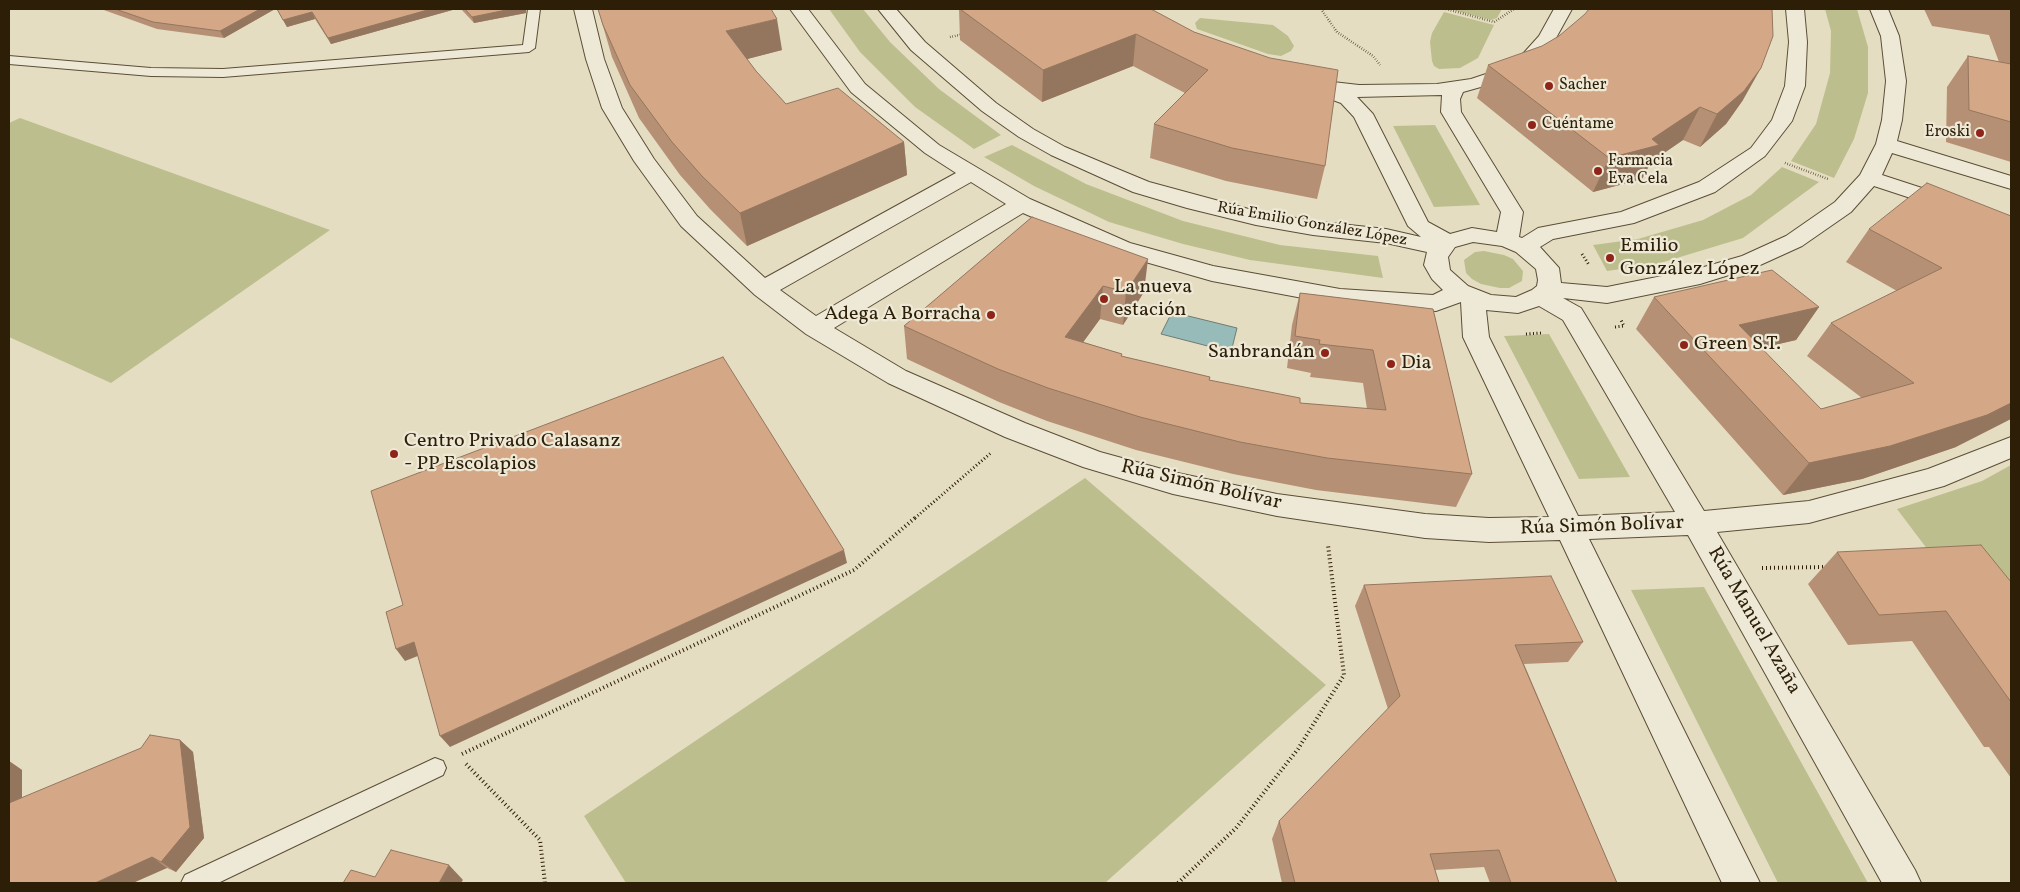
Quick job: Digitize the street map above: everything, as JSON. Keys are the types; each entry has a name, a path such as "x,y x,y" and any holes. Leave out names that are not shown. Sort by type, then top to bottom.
{"street":[{"path":"799,9 858,88 932,149 970,174 1022,204 1122,248 1212,273 1276,287 1340,297 1436,303 1466,295"},
{"name":"Rúa Emilio González López","path":"887,9 918,46 989,107 1034,137 1100,170 1168,195 1256,218 1313,228 1386,236 1443,245"},
{"path":"1276,80 1318,88 1359,92 1455,88 1502,75 1528,60 1547,38 1563,9"},
{"path":"1516,244 1546,233 1626,218 1707,187 1758,152 1782,121 1795,86 1798,42 1795,9"},
{"path":"1544,292 1550,280 1547,268 1538,257 1516,244 1472,235 1443,245 1436,256 1436,265 1440,274 1466,295 1503,305 1518,305 1544,292 1607,295 1700,276 1750,261 1802,235 1843,207 1870,178 1886,144 1892,120 1896,81 1890,36 1879,9"},
{"name":"Rúa Simón Bolívar","path":"590,13 595,59 612,108 645,161 689,221 763,289 815,328 897,377 1015,430 1093,460 1174,483 1323,513 1425,526 1489,530 1568,529 1696,523 1818,510 1934,478 2011,447"},
{"path":"1318,88 1348,99 1362,114 1418,226 1443,245"},
{"path":"1455,88 1450,99 1451,112 1512,212 1516,244"},
{"path":"1362,114 1376,103 1393,100 1411,100 1451,112"},
{"path":"1886,144 2011,183"},
{"path":"763,289 943,187 970,174"},
{"path":"1870,178 2011,224"},
{"path":"815,328 1022,204"},
{"name":"Rúa Manuel Azaña","path":"1544,292 1572,314 1608,372 1902,883"},
{"path":"1466,295 1476,337 1741,883"}],"lane":[{"path":"9,60 151,72 223,73 528,48 538,9"},
{"path":"192,883 435,768"}],"path":[{"path":"1321,9 1337,32 1373,56 1383,69"},
{"path":"1446,9 1494,22 1514,9"},
{"path":"947,38 966,33"},
{"path":"1779,160 1830,180"},
{"path":"545,883 540,840 458,756 854,570 1000,445"},
{"path":"1178,883 1236,828 1298,749 1344,675 1338,613 1323,513"},
{"path":"1776,568 1834,567"}],"green space":[{"path":"829,9 863,9 890,42 939,89 1001,135 974,149 915,107 860,52"},
{"path":"1449,9 1502,9 1497,18 1491,20"},
{"path":"1825,9 1857,9 1868,47 1868,93 1854,139 1834,178 1791,161 1816,124 1830,73 1831,31"},
{"path":"1444,12 1494,25 1478,58 1460,68 1439,69 1434,66 1432,61 1430,42 1432,33"},
{"path":"1200,18 1273,25 1288,36 1294,46 1291,51 1281,56 1268,54 1197,29 1195,23"},
{"path":"20,118 330,230 111,383 9,337 9,123"},
{"path":"1435,125 1480,205 1434,207 1393,126"},
{"path":"1012,145 1086,184 1183,221 1280,245 1378,256 1383,278 1250,260 1183,244 1109,222 1034,186 984,157"},
{"path":"1782,167 1819,182 1743,238 1657,264 1607,271 1593,245 1638,239 1703,220 1751,195"},
{"path":"1484,251 1513,259 1523,271 1522,281 1509,288 1500,288 1481,284 1472,279 1466,273 1464,260 1475,252"},
{"path":"1549,334 1630,477 1579,479 1504,336"},
{"path":"2011,465 2011,660 1897,509 1982,481"},
{"path":"1085,478 1326,685 1105,883 626,883 584,816"},
{"path":"1704,587 1868,883 1778,883 1631,590"}],"water":[{"path":"1172,312 1237,328 1231,352 1161,334"}],"building":[{"path":"115,9 260,9 220,31 153,22"},
{"path":"277,9 431,9 328,38 312,12 283,20"},
{"path":"465,9 511,9 472,17"},
{"path":"598,9 771,9 777,19 726,31 756,71 786,104 838,88 904,142 740,213 702,176 672,142 630,85 603,25"},
{"path":"960,9 1151,9 1194,32 1270,58 1338,70 1325,166 1232,148 1154,124 1208,70 1136,34 1043,70"},
{"path":"1589,9 1772,9 1773,36 1761,68 1744,91 1717,114 1700,107 1652,139 1659,145 1609,158 1488,65 1542,46 1559,36"},
{"path":"1968,56 2011,64 2011,122 1969,110"},
{"path":"1927,183 2011,216 2011,403 1987,415 1890,446 1809,463 1654,297 1772,270 1819,307 1739,325 1821,409 1914,383 1831,323 1942,268 1869,229"},
{"path":"1032,217 1148,259 1126,292 1103,286 1065,337 1122,354 1121,356 1210,377 1209,380 1300,398 1300,403 1386,410 1373,350 1319,344 1320,340 1295,336 1300,293 1433,309 1472,474 1327,458 1240,442 1140,417 1048,388 998,369 904,326"},
{"path":"723,357 844,550 440,736 414,642 396,649 386,612 403,605 371,491"},
{"path":"1981,545 2011,582 2011,702 1946,611 1879,615 1837,552"},
{"path":"1551,576 1583,642 1515,645 1617,883 1511,883 1499,850 1430,854 1439,883 1295,883 1279,821 1400,696 1364,585"},
{"path":"150,735 180,740 190,827 161,862 152,857 95,883 9,883 9,803 141,748"},
{"path":"391,850 449,865 439,883 343,883 351,870 375,877"}],"place":[{"name":"Sacher","path":"1549,86"},
{"name":"Cuéntame","path":"1532,125"},
{"name":"Eroski","path":"1980,133"},
{"name":"Farmacia Eva Cela","path":"1598,171"},
{"name":"Emilio González López","path":"1610,258"},
{"name":"La nueva estación","path":"1104,299"},
{"name":"Adega A Borracha","path":"991,315"},
{"name":"Green S.T.","path":"1684,345"},
{"name":"Sanbrandán","path":"1325,353"},
{"name":"Dia","path":"1391,364"},
{"name":"Centro Privado Calasanz - PP Escolapios","path":"394,454"}]}
